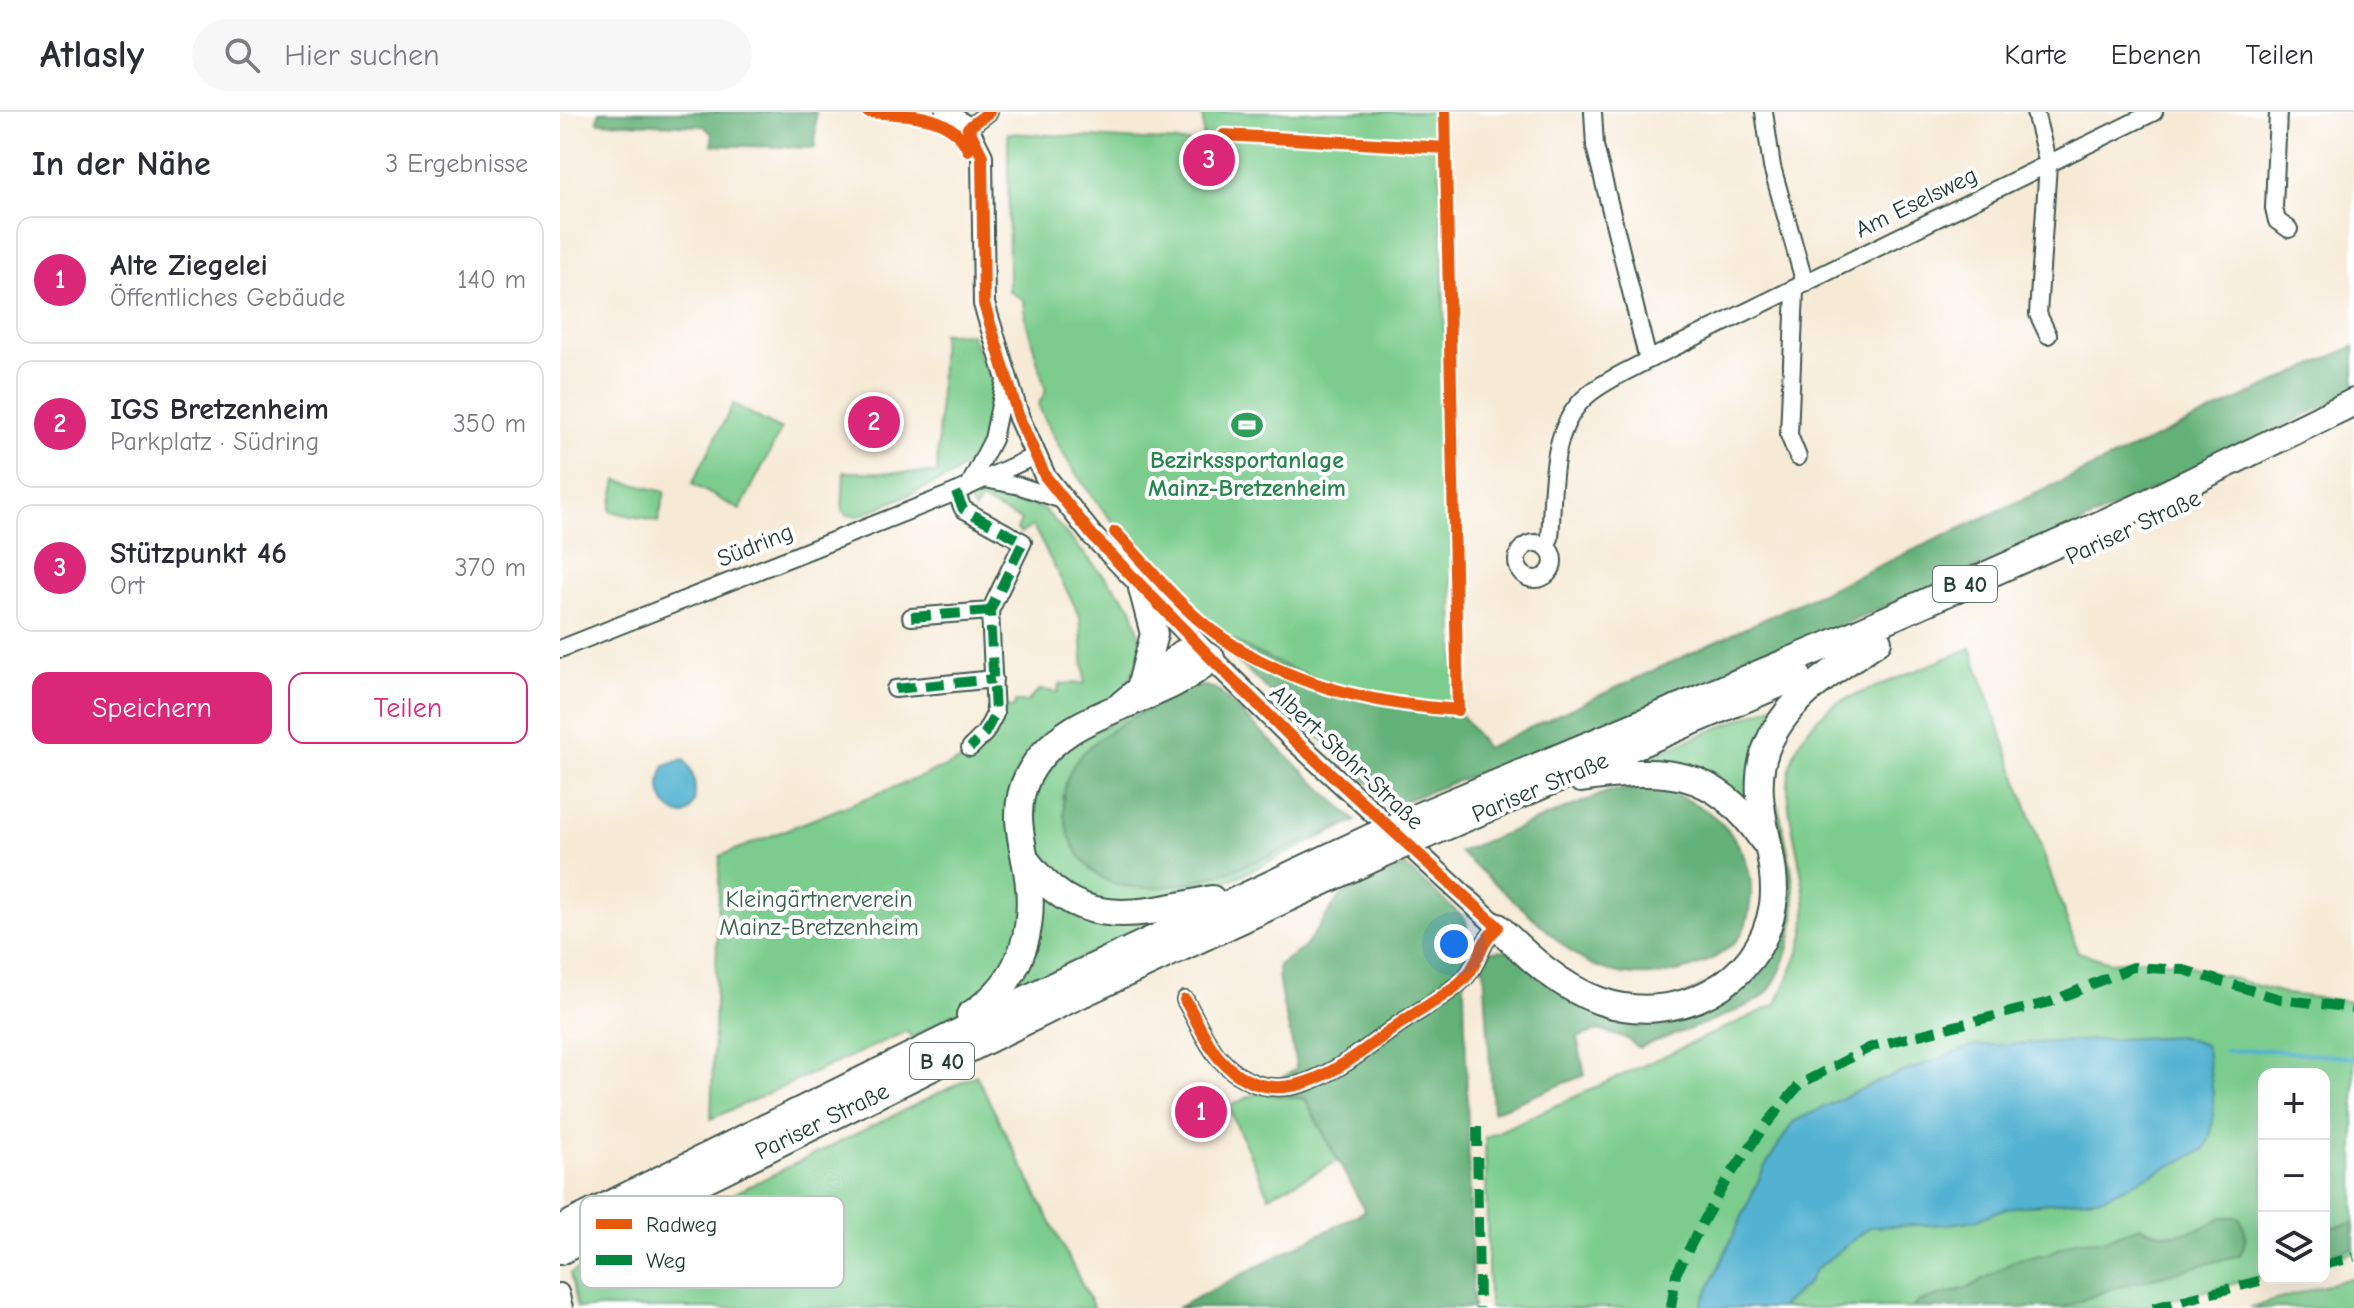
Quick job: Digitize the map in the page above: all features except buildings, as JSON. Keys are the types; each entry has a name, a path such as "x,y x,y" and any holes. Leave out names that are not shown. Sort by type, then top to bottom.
{"highway":[{"name":"Pariser Straße","path":"671,1196 1381,844 2135,509 2354,402"},
{"name":"Pariser Straße","path":"1418,827 1548,783 1878,641 2157,517 2354,422"},
{"path":"1131,696 1154,634 1142,588"},
{"name":"B 40","path":"1498,927 1554,976 1602,1002 1649,1009 1691,1002 1714,992 1734,977 1764,937 1774,888 1760,806 1761,765 1773,733 1812,688 1878,641"},
{"name":"B 40","path":"896,1062 975,1012 1004,986 1023,955 1031,916 1018,815 1022,788 1034,766 1057,741 1131,696 1183,653 1196,651 1211,658"},
{"name":"B 40","path":"1548,783 1642,771 1681,775 1710,785 1734,802 1765,843"},
{"name":"Pariser Straße","path":"626,1196 1253,890 1381,844"},
{"name":"B 40","path":"1025,859 1054,893 1075,906 1102,914 1162,910 1253,890"},
{"name":"Pariser Straße","path":"560,1229 580,1219"},
{"name":"Pariser Straße","path":"560,1251 580,1241"}],"street":[{"path":"946,112 968,128 989,112"},
{"path":"1593,112 1595,146 1648,360"},
{"path":"1764,112 1772,167 1800,287 1789,435 1798,457"},
{"path":"2035,112 2048,164 2038,314 2048,335"},
{"name":"Am Eselsweg","path":"1545,546 1550,538 1557,450 1563,428 1589,394 1648,360 2154,112"},
{"path":"2278,112 2274,208 2277,221 2289,229"},
{"name":"Albert-Stohr-Straße","path":"968,128 982,156 984,248 991,268 997,336 1006,376 1035,456 1062,500 1142,588 1293,739 1498,927"},
{"path":"970,748 985,733 995,714 990,611 1023,542 963,509 962,489 993,439 1006,376"},
{"name":"Südring","path":"560,649 962,489 1035,456"},
{"path":"985,479 1020,486 1062,500"},
{"path":"911,617 990,611"},
{"path":"895,689 994,679"},
{"path":"1185,1000 1218,1057 1240,1075 1251,1082 1296,1087 1325,1077 1463,978 1480,946 1498,927"}],"green space":[{"path":"599,112 816,112 815,148 712,145 712,134 704,126 598,122"},
{"name":"Bezirkssportanlage Mainz-Bretzenheim","path":"1203,112 1438,112 1456,707 1391,699 1323,683 1259,658 1231,641 1187,604 1107,515 1070,465 1038,405 1046,391 1026,321 1024,300 1009,291 1008,133 1203,143"},
{"path":"942,333 971,334 982,362 987,365 993,398 992,414 982,443 974,456 948,478 859,516 846,515 842,510 844,472 937,473"},
{"path":"2354,346 2354,392 2074,527 1585,733 1393,805 1210,636 1220,632 1277,662 1334,684 1393,699 1456,707 1486,748"},
{"path":"733,404 781,430 740,510 692,484"},
{"path":"617,480 665,492 658,522 610,511"},
{"name":"Kleingärtnerverein Mainz-Bretzenheim","path":"981,494 1015,497 1045,510 1132,607 1141,641 1147,642 1124,690 1037,748 1025,899 1014,955 1005,971 985,992 924,1031 911,1038 907,1031 711,1119 720,856 973,756 995,732 1007,708 1014,707 1015,702 1027,702 1039,690 1058,692 1059,684 1085,683 1080,616 1033,526 1021,533 1017,530 1021,520 980,500 975,510 968,500"},
{"path":"1971,648 2078,952 2110,962 2142,959 2176,962 2286,994 2354,1002 2354,1253 2330,1259 2330,1068 2258,1068 2258,1278 2139,1308 1489,1308 1485,1138 1775,1005 1796,960 1806,924 1803,882 1788,800 1789,775 1795,750 1810,726 1836,703"},
{"path":"1190,687 1127,723 1062,796 1070,835 1190,883 1356,821 1222,884 1174,900 1100,907 1043,873 1026,827 1030,792 1066,744"},
{"path":"1190,687 1216,689 1356,821 1206,878 1154,887 1112,883 1096,874 1083,861 1067,828 1064,791 1069,774 1088,748 1115,728"},
{"path":"1783,702 1748,807 1646,760 1646,757"},
{"path":"1648,789 1687,800 1720,822 1734,838 1749,874 1749,911 1740,936 1725,950 1687,969 1666,974 1622,974 1583,960 1459,852 1612,790"},
{"path":"1778,805 1794,889 1793,930 1776,979 1765,994 1730,1014 1639,1048 1627,1039 1599,1030 1577,1038 1585,1075 1493,1112 1484,969 1479,963 1488,951 1507,950 1646,1016 1764,953 1767,806"},
{"path":"1405,866 1467,924 1464,988 1473,1308 1177,1308 1365,1211 1305,1099 1257,1093 1296,1069 1280,992 1278,965 1304,948 1341,895"},
{"path":"1034,890 1161,920 1002,996"},
{"path":"976,1075 1094,1308 577,1308 570,1274 580,1269 580,1288 844,1288 844,1196 729,1196"},
{"path":"1257,1093 1305,1099 1338,1161 1269,1196 1228,1107"},
{"path":"2222,1217 2239,1217 2242,1223 2246,1236 2240,1255 2111,1289 2062,1308 1912,1308 1919,1302 1970,1287 2018,1259 2047,1254 2075,1241 2104,1240 2140,1226 2160,1233 2181,1233 2202,1228"},
{"path":"2354,1223 2354,1248 2330,1254 2330,1228"},
{"path":"2354,1277 2354,1308 2249,1308"}],"water":[{"path":"683,759 695,787 693,803 685,815 665,804 660,789 665,766"},
{"path":"2179,1036 2205,1045 2207,1050 2213,1114 2204,1150 2104,1197 2006,1208 1976,1220 1949,1224 1870,1227 1815,1270 1808,1283 1780,1308 1700,1308 1764,1168 1793,1122 1876,1082 1973,1046"}],"waterway":[{"path":"2225,1051 2270,1050 2354,1058"}],"marked path":[{"path":"956,492 963,509 1023,542 990,611 995,714 985,733 970,748"},
{"path":"911,617 990,611"},
{"path":"895,689 994,679"},
{"path":"1671,1308 1676,1274 1698,1231 1726,1181 1764,1127 1800,1084 1871,1047 2050,1002 2133,967 2184,970 2280,999 2354,1008"},
{"path":"1477,1127 1479,1308"},
{"path":"2330,1263 2354,1257"},
{"path":"2153,1308 2258,1281"}],"cycle path":[{"path":"868,112 911,115 939,122 951,128 968,150"},
{"path":"989,112 968,128 982,156 984,304 1019,418 1045,476 1092,535 1211,658 1293,739 1498,927 1469,973 1455,987 1332,1071 1287,1087 1264,1086 1241,1077 1214,1052 1185,1000"},
{"path":"1115,532 1205,625 1232,645 1262,661 1325,687 1391,702 1458,710 1445,112"},
{"path":"1224,135 1446,148"}],"place":[{"name":"Stützpunkt 46","path":"1209,160"},
{"name":"IGS Bretzenheim","path":"874,422"},
{"name":"Bezirkssportanlage Mainz-Bretzenheim","path":"1247,425"},
{"name":"Alte Ziegelei","path":"1201,1112"}]}
